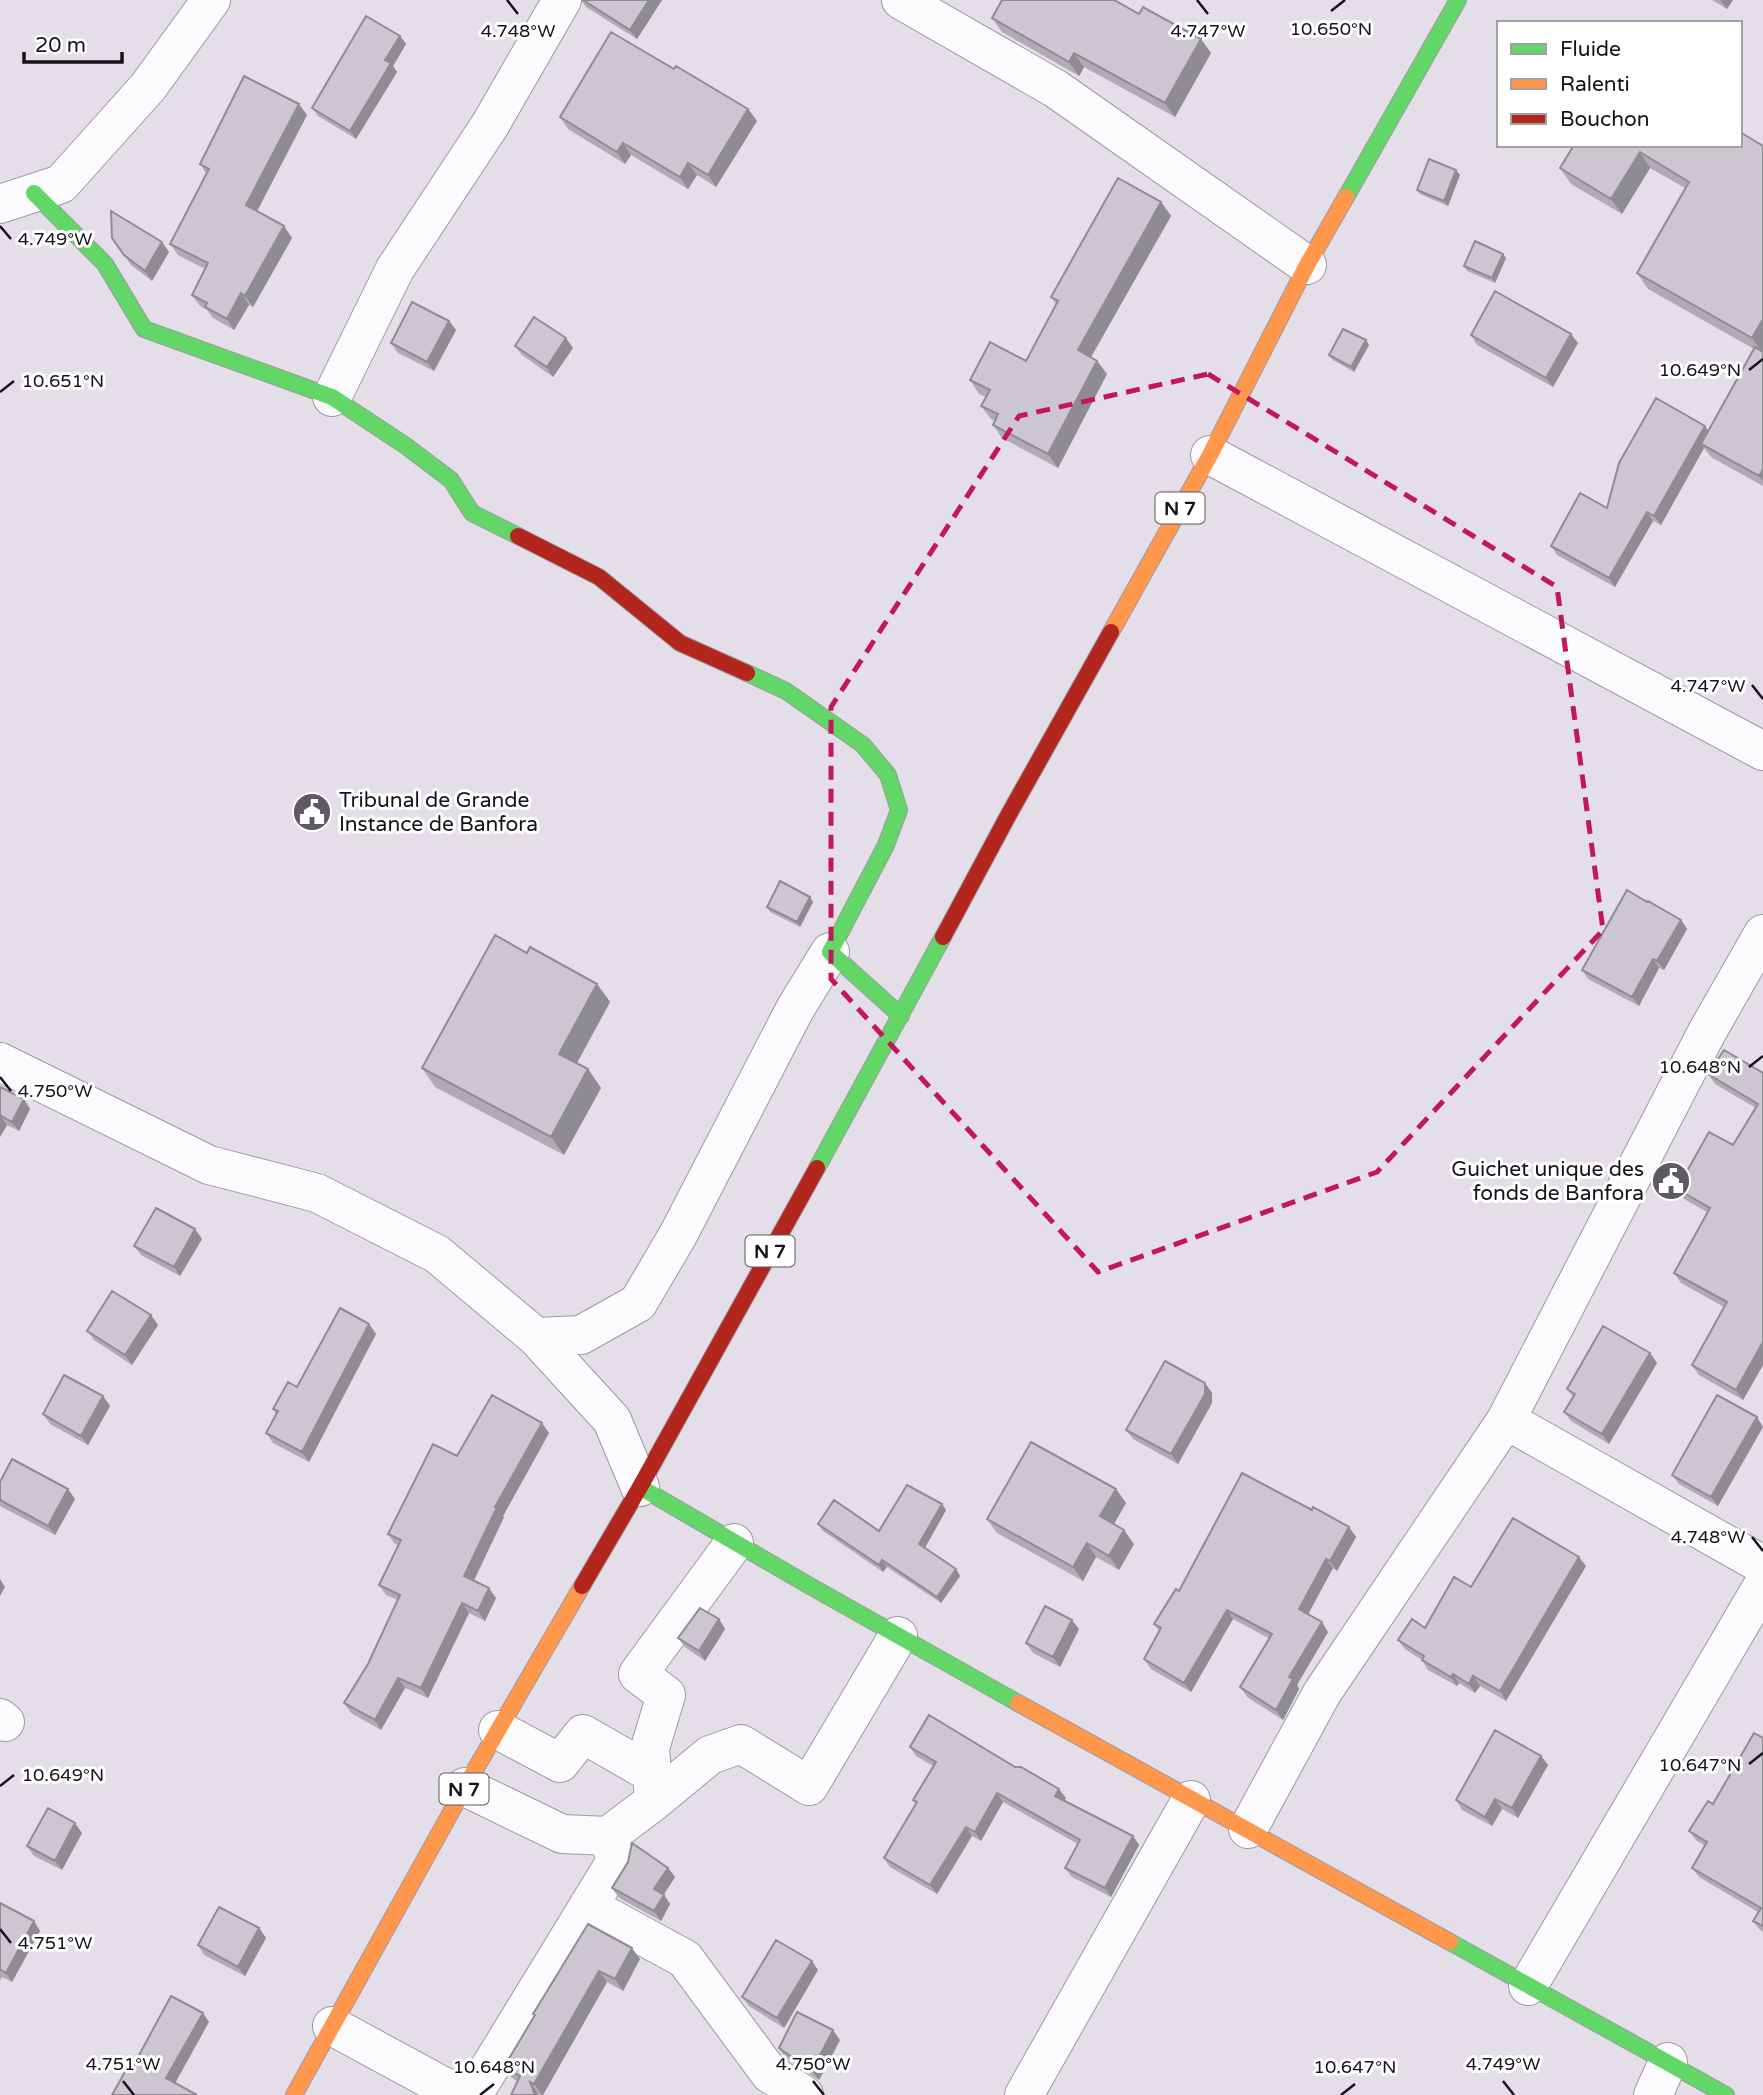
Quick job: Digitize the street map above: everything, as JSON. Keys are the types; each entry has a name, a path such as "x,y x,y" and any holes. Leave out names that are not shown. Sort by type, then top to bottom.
{"main road":[{"name":"N 7","path":"293,2095 465,1787 640,1487 901,1016 1009,814 1210,455 1307,265 1458,0"},
{"path":"17,199 105,264 144,329 332,397 406,446 451,480 472,513 598,577 680,643 786,691 863,745 888,775 899,810 886,845 830,952 901,1016"},
{"path":"640,1487 898,1636 1528,1986 1660,2078 1726,2095"}],"street":[{"path":"17,199 61,184 148,87 211,0"},
{"path":"332,397 395,269 490,125 562,0"},
{"path":"901,0 1056,89 1307,265"},
{"path":"1210,455 1763,751"},
{"path":"1248,1829 1322,1693 1506,1420 1707,1032 1763,934"},
{"path":"536,1337 581,1335 638,1303 678,1236 795,1009 830,952"},
{"path":"0,1062 209,1165 317,1193 437,1254 536,1337 612,1420 640,1487"},
{"path":"1506,1420 1763,1565"},
{"path":"653,1787 650,1748 666,1695 638,1674 734,1543"},
{"path":"1528,1986 1763,1585"},
{"path":"465,1787 562,1834 608,1836 653,1787 710,1755 741,1744 809,1786 898,1636"},
{"path":"498,1730 560,1763 583,1734 653,1787"},
{"path":"1024,2095 1191,1800"},
{"path":"473,2095 616,1861 608,1836"},
{"path":"588,1906 685,1959 770,2074 804,2095"},
{"path":"332,2026 458,2095"}],"highlighted area":[{"path":"1208,374 1557,587 1603,930 1377,1172 1098,1272 831,979 831,707 1019,416"}],"building":[{"path":"583,0 649,0 630,30"},
{"path":"1002,0 1114,0 1139,14 1143,7 1201,39 1165,103 1074,53 1069,62 992,18"},
{"path":"366,16 400,36 385,60 391,63 350,131 312,108"},
{"path":"611,32 674,69 676,66 748,109 708,175 688,163 680,177 623,143 617,152 560,117"},
{"path":"244,76 299,104 246,205 284,226 245,296 241,293 227,319 205,307 207,303 192,295 208,263 170,244 209,169 200,164"},
{"path":"1742,133 1763,146 1763,319 1752,338 1637,273 1689,182 1640,152 1611,199 1560,168 1573,147 1742,147"},
{"path":"1429,159 1456,170 1444,201 1417,190"},
{"path":"1118,178 1161,202 1078,350 1097,361 1048,454 993,425 998,414 981,406 990,390 970,380 990,342 1026,361 1058,301 1051,297"},
{"path":"111,211 162,242 145,271 124,255 112,238"},
{"path":"1475,241 1503,254 1492,278 1464,266"},
{"path":"1495,291 1571,334 1546,378 1471,335"},
{"path":"412,302 449,321 427,362 391,343"},
{"path":"534,317 566,338 547,367 515,346"},
{"path":"1343,329 1366,340 1351,367 1329,355"},
{"path":"1755,347 1763,352 1763,469 1759,476 1701,444"},
{"path":"1656,398 1705,426 1654,516 1647,512 1609,578 1551,546 1580,493 1607,508 1619,463"},
{"path":"780,881 810,897 797,922 767,907"},
{"path":"1627,890 1681,920 1657,961 1653,959 1632,997 1582,970"},
{"path":"495,935 527,953 530,947 597,984 559,1054 588,1069 551,1137 422,1068"},
{"path":"1724,1050 1763,1073 1763,1342 1736,1390 1692,1365 1727,1302 1674,1273 1710,1208 1677,1189 1709,1132 1733,1145 1758,1104 1708,1074"},
{"path":"0,1087 24,1099 12,1122 0,1115"},
{"path":"156,1208 195,1229 174,1267 134,1246"},
{"path":"112,1291 151,1315 125,1355 87,1331"},
{"path":"340,1308 369,1324 302,1452 266,1433 278,1411 273,1409 288,1382 297,1387"},
{"path":"1603,1326 1650,1353 1602,1434 1564,1412 1575,1394 1567,1389"},
{"path":"1165,1361 1205,1383 1205,1394 1171,1454 1126,1430"},
{"path":"64,1375 103,1396 81,1436 43,1414"},
{"path":"492,1395 542,1423 495,1507 464,1576 489,1588 478,1611 462,1603 421,1688 398,1678 375,1720 344,1703 368,1664 400,1595 379,1585 401,1540 388,1534 433,1444 457,1456"},
{"path":"1717,1395 1757,1417 1711,1497 1672,1475"},
{"path":"1031,1442 1116,1489 1100,1516 1124,1530 1109,1556 1087,1543 1073,1567 987,1519"},
{"path":"12,1459 68,1489 48,1526 0,1500 0,1482"},
{"path":"1242,1473 1349,1527 1330,1561 1326,1559 1299,1609 1322,1622 1289,1677 1293,1679 1276,1710 1240,1687 1272,1634 1227,1610 1184,1683 1144,1659 1161,1628 1154,1624 1176,1589 1179,1591"},
{"path":"907,1485 942,1504 919,1544 956,1569 937,1597 882,1560 879,1565 818,1524 834,1500 879,1531"},
{"path":"1513,1518 1579,1557 1500,1691 1473,1676 1469,1684 1453,1674 1451,1677 1422,1660 1424,1656 1398,1640 1412,1619 1425,1628 1454,1577 1471,1587"},
{"path":"1045,1606 1072,1620 1053,1657 1026,1643"},
{"path":"700,1608 719,1619 699,1651 678,1638"},
{"path":"929,1715 1015,1767 1021,1767 1059,1789 1055,1796 1133,1836 1105,1888 1065,1868 1080,1840 997,1793 975,1832 966,1827 930,1885 884,1858 917,1802 913,1800 936,1762 910,1747"},
{"path":"1495,1730 1541,1756 1512,1808 1495,1799 1485,1817 1456,1800"},
{"path":"1754,1733 1763,1738 1763,1926 1753,1921 1761,1908 1692,1868 1707,1842 1689,1831 1708,1801 1713,1804"},
{"path":"48,1808 75,1823 55,1861 27,1846"},
{"path":"632,1843 668,1868 654,1889 664,1895 654,1911 612,1888 628,1862"},
{"path":"0,1903 34,1921 6,1973 0,1969"},
{"path":"219,1907 259,1928 238,1967 198,1945"},
{"path":"588,1924 632,1948 615,1979 599,1971 534,2084 530,2082 535,2095 511,2095 520,2076 504,2067"},
{"path":"776,1940 812,1961 777,2018 742,1997"},
{"path":"171,1996 203,2013 166,2078 197,2095 112,2095 127,2068 131,2070"},
{"path":"797,2012 833,2030 812,2071 779,2048"}],"traffic: fast":[{"path":"1346,197 1458,0"},
{"path":"34,193 105,264 144,329 332,397 406,446 451,480 472,513 518,536"},
{"path":"747,673 786,691 863,745 888,775 899,810 886,845 830,952 901,1016"},
{"path":"817,1168 943,937"},
{"path":"640,1487 1018,1703"},
{"path":"1450,1942 1726,2095"}],"traffic: slow":[{"path":"1111,632 1210,455 1307,265 1346,197"},
{"path":"294,2095 465,1787 582,1586"},
{"path":"1018,1703 1450,1942"}],"traffic: jam":[{"path":"518,536 599,577 680,643 747,673"},
{"path":"943,937 1111,632"},
{"path":"582,1586 817,1168"}],"place":[{"name":"Tribunal de Grande Instance de Banfora","path":"312,812"},
{"name":"Guichet unique des fonds de Banfora","path":"1671,1181"}]}
